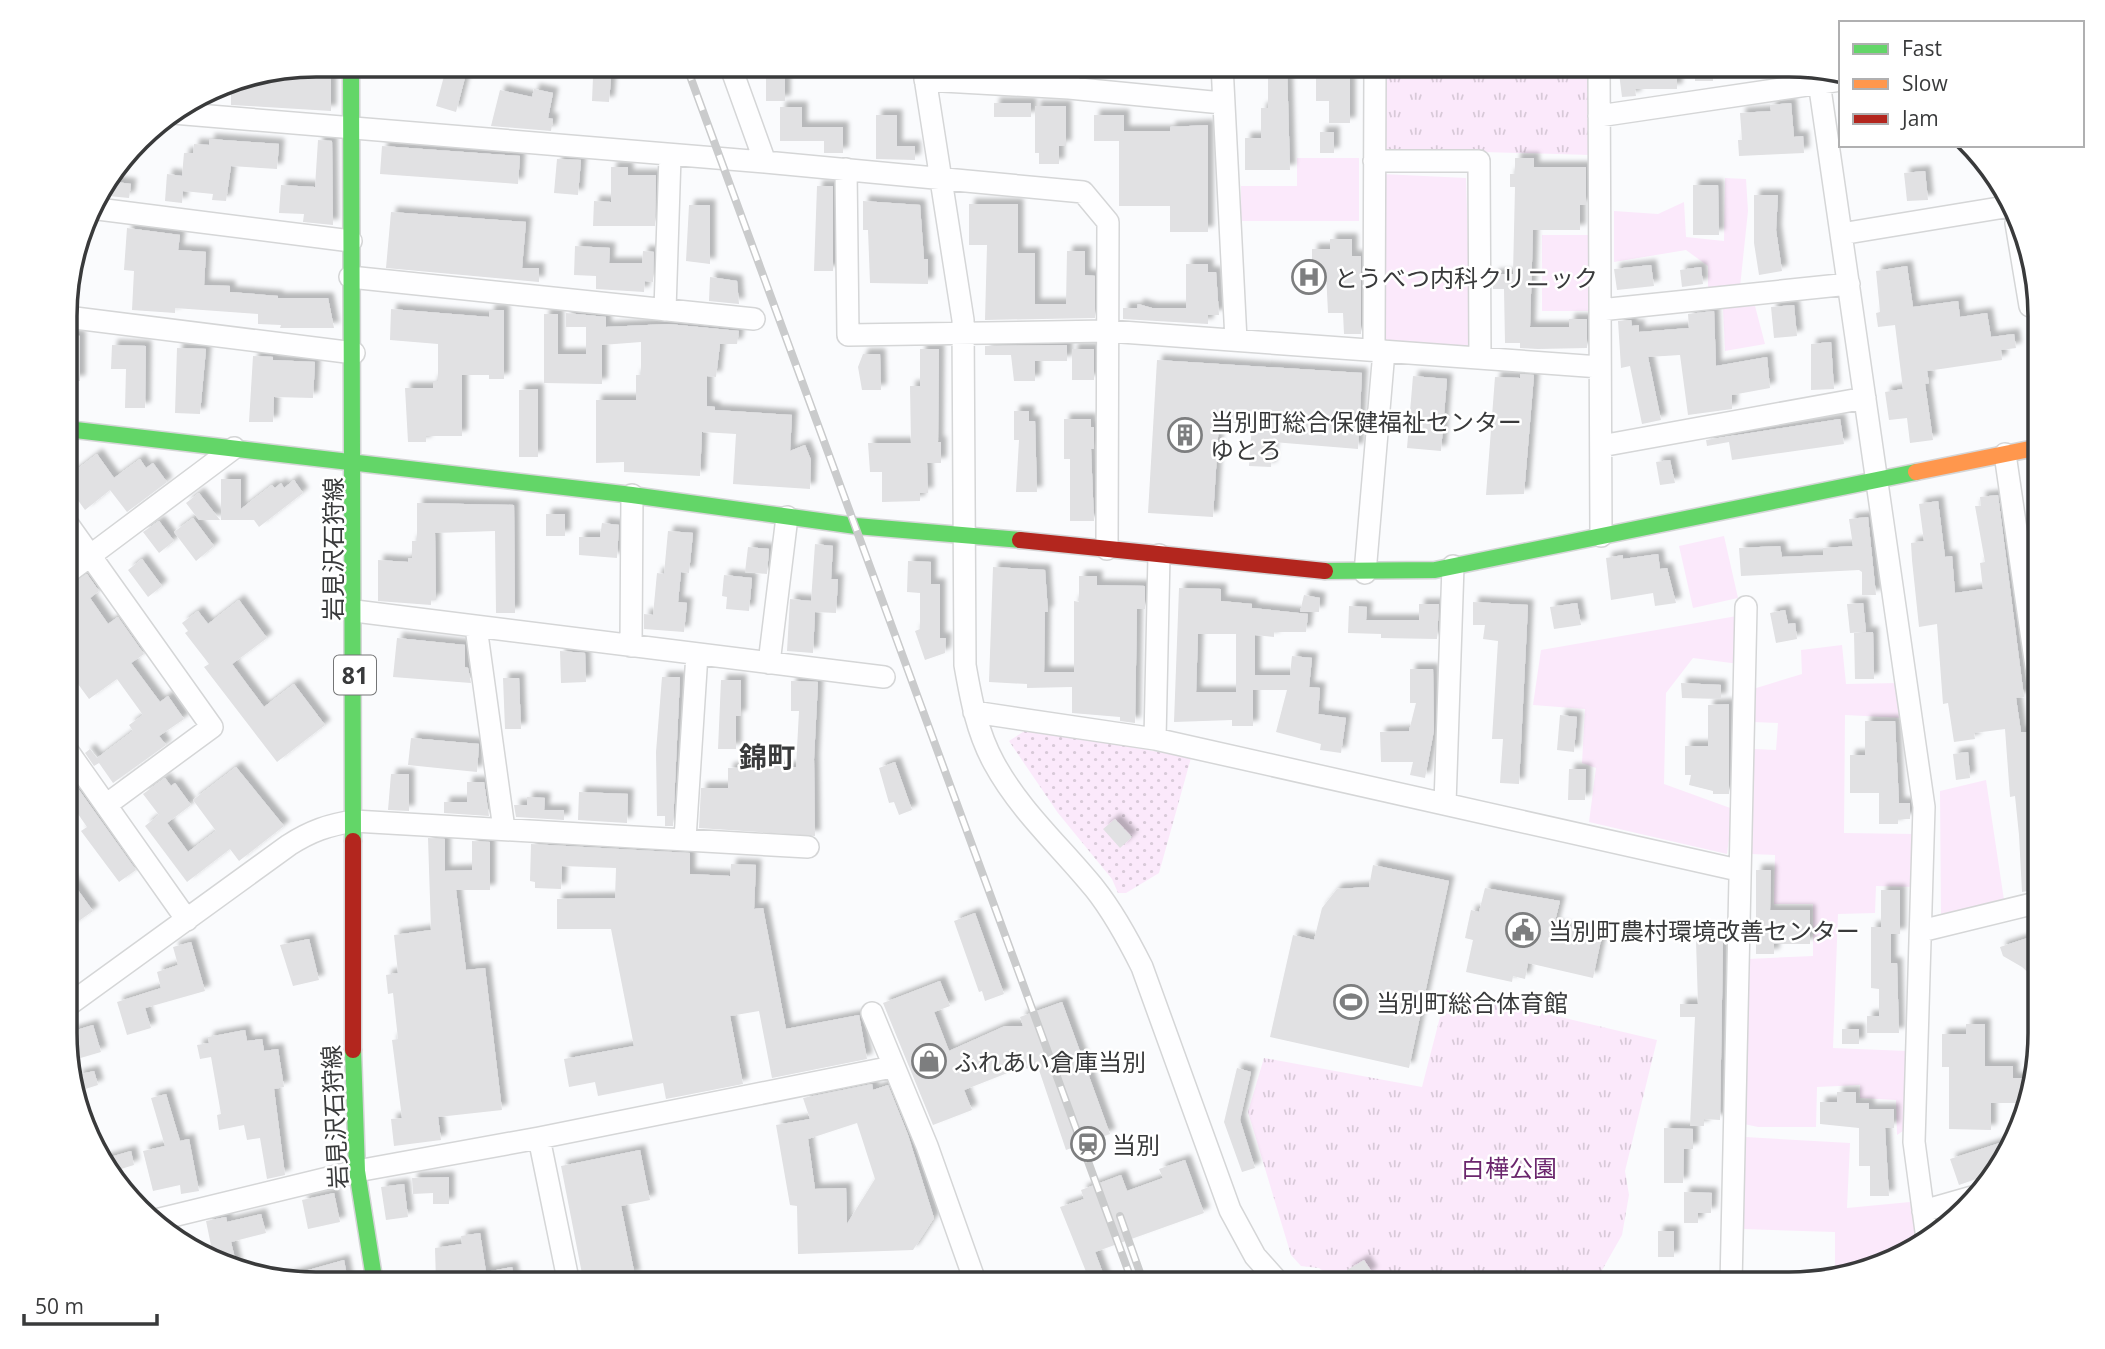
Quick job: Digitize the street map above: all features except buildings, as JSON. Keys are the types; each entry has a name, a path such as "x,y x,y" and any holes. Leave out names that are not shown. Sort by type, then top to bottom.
{"street":[{"path":"1069,77 1069,88"},
{"path":"1222,77 1236,340"},
{"path":"1365,573 1379,350 1374,161 1375,77"},
{"path":"1599,77 1601,536"},
{"name":"岩見沢石狩線","path":"352,78 350,277 355,353 352,1074 356,1171 373,1272"},
{"path":"735,78 765,162"},
{"path":"925,78 963,334 965,665 974,712 982,738 1007,785 1095,889 1125,933 1145,975 1230,1210 1255,1256 1269,1271"},
{"path":"968,78 1222,103"},
{"path":"1599,116 1806,78"},
{"path":"1818,79 1924,807 1914,1142 1926,1229"},
{"path":"188,114 940,177 1083,192 1108,222 1107,550"},
{"path":"665,310 670,156"},
{"path":"1374,161 1479,162 1480,358"},
{"path":"846,169 848,335 1108,331 1600,367"},
{"path":"1841,234 2002,208"},
{"path":"102,210 351,241"},
{"path":"350,277 754,319"},
{"path":"1600,310 1849,284"},
{"path":"77,318 355,353"},
{"path":"1601,446 1865,398"},
{"path":"77,430 632,495 786,517 1307,571 1365,573 1435,570 2027,450"},
{"path":"77,565 234,448"},
{"path":"2005,454 2027,605"},
{"path":"631,646 632,495"},
{"path":"769,663 786,517"},
{"path":"77,537 212,727 106,805"},
{"path":"1155,739 1159,555"},
{"path":"1445,804 1453,566"},
{"path":"1731,1271 1738,870 1746,607"},
{"path":"355,611 884,677"},
{"path":"476,628 504,829"},
{"path":"685,839 697,654"},
{"path":"974,712 1155,739 1738,870"},
{"path":"77,764 187,920"},
{"path":"77,999 313,830 354,821 807,847"},
{"path":"1921,931 2027,905"},
{"path":"872,1013 892,1067 927,1146 971,1272"},
{"path":"164,1218 356,1171 539,1138 892,1067"},
{"path":"539,1138 566,1272"},
{"path":"1923,1211 1959,1201"}],"green space":[{"path":"1382,77 1589,77 1590,155 1381,149"},
{"path":"1297,158 1359,158 1359,221 1241,221 1241,186 1297,186"},
{"path":"1382,174 1466,178 1471,346 1382,341"},
{"path":"1725,178 1746,179 1748,211 1740,287 1708,292 1708,266 1686,250 1614,262 1614,211 1658,214 1684,202 1686,237 1724,241"},
{"path":"1542,235 1591,235 1591,311 1542,311"},
{"path":"1755,306 1765,344 1725,351 1723,308"},
{"path":"1724,536 1738,598 1693,608 1679,546"},
{"path":"1737,616 1739,664 1693,658 1666,693 1664,784 1733,809 1727,854 1589,822 1596,768 1582,763 1585,709 1533,705 1541,650"},
{"path":"1842,645 1846,684 1898,683 1903,718 1845,715 1844,833 1915,834 1916,887 1876,886 1875,913 1838,914 1833,1048 1907,1051 1906,1129 1897,1135 1896,1100 1860,1098 1860,1085 1817,1087 1816,1127 1758,1127 1744,1124 1748,959 1813,956 1813,904 1774,904 1775,855 1751,854 1754,749 1776,750 1778,723 1753,722 1753,689 1802,674 1801,650"},
{"path":"1029,728 1191,758 1159,873 1126,893 1118,893 1112,879 1058,813 1009,741"},
{"path":"1986,780 2004,900 1941,914 1940,791"},
{"name":"白樺公園","path":"1447,990 1657,1040 1625,1171 1629,1195 1622,1235 1601,1271 1324,1271 1319,1268 1301,1266 1291,1255 1248,1112 1264,1058 1422,1087"},
{"path":"1745,1137 1850,1143 1847,1208 1910,1202 1916,1235 1866,1259 1835,1267 1835,1232 1743,1229"}],"railway":[{"path":"691,78 1128,1271"},
{"path":"1120,1216 1140,1271"}],"traffic: fast":[{"path":"351,78 353,841"},
{"path":"77,430 632,495 856,526 1020,540"},
{"path":"1325,571 1435,570 1916,472"},
{"path":"353,1050 357,1171 373,1272"}],"traffic: slow":[{"path":"1916,472 2027,450"}],"traffic: jam":[{"path":"1020,540 1325,571"},
{"path":"353,841 353,1050"}],"place":[{"name":"とうべつ内科クリニック","path":"1309,277"},
{"name":"当別町総合保健福祉センター ゆとろ","path":"1185,435"},
{"name":"当別町農村環境改善センター","path":"1523,930"},
{"name":"当別町総合体育館","path":"1351,1002"},
{"name":"ふれあい倉庫当別","path":"929,1061"},
{"name":"当別","path":"1088,1144"}],"district":[{"name":"錦町","path":"767,756"}]}
